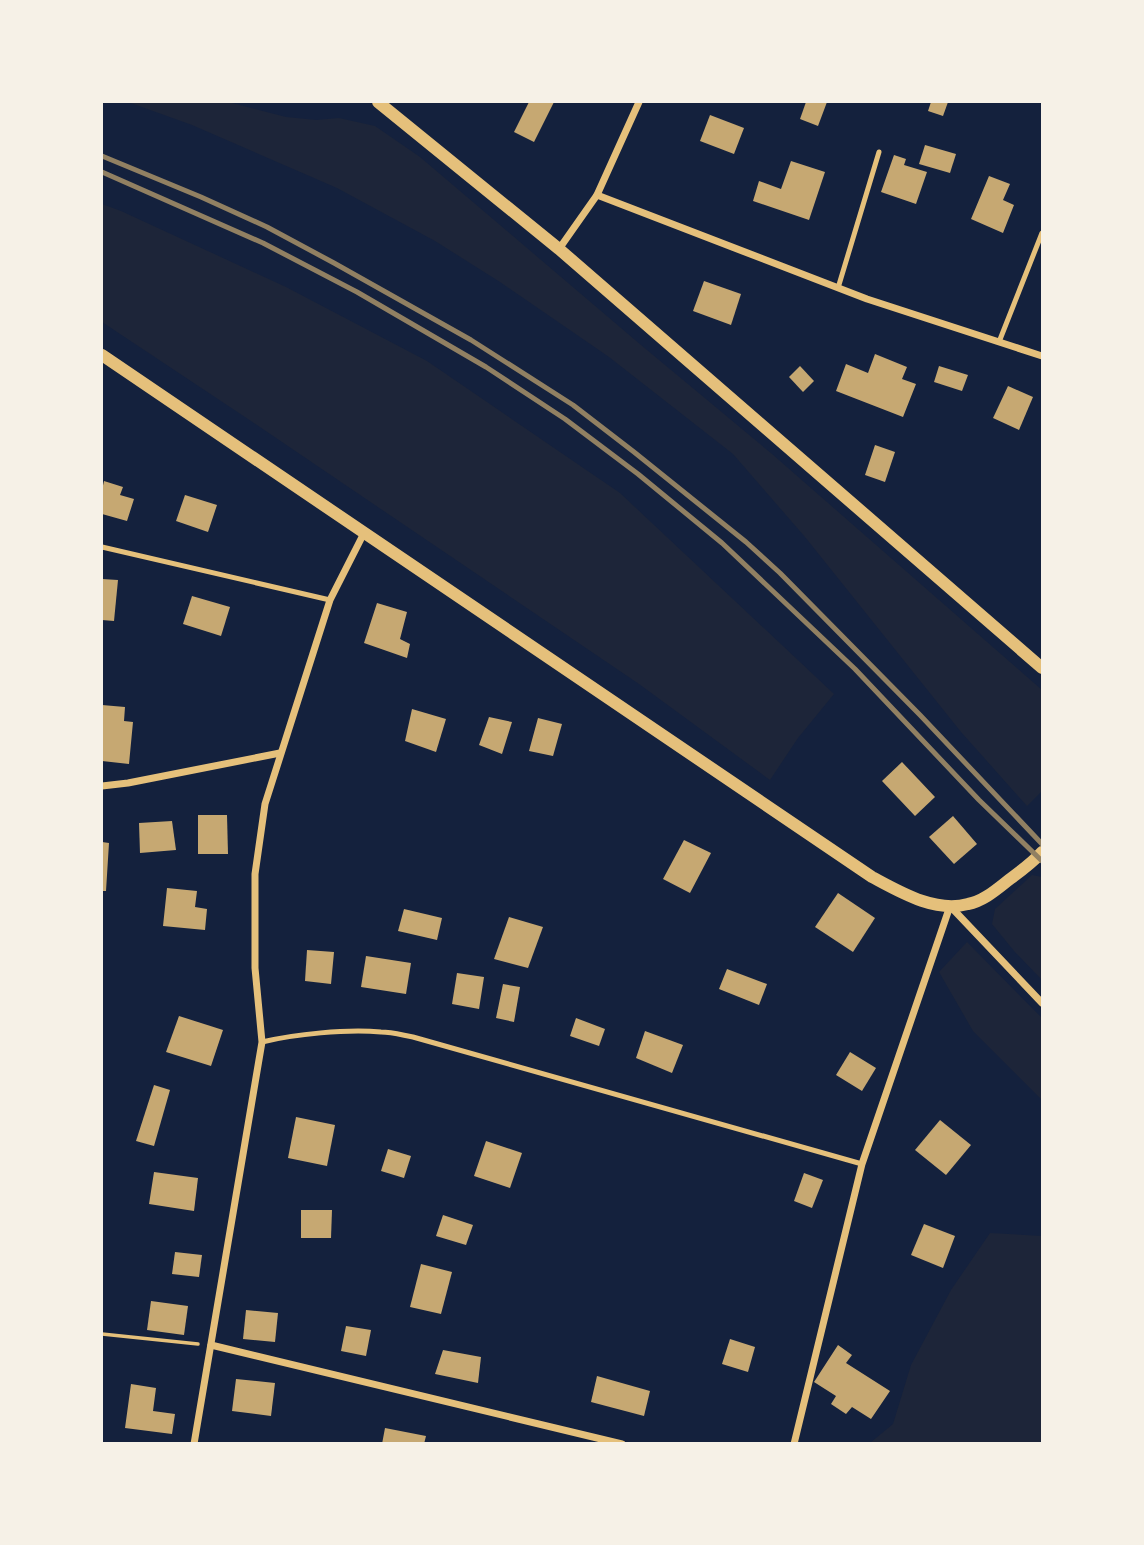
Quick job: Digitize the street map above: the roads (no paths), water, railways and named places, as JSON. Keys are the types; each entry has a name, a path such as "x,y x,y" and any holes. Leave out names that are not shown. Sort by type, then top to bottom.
{"street":[{"path":"379,102 559,249 1042,668"},
{"path":"559,249 597,195 639,102"},
{"path":"597,195 867,299 1042,356"},
{"path":"102,355 872,877 920,899 950,906 968,904 992,893 1042,852"},
{"path":"194,1444 262,1042 255,968 255,874 265,804 330,600 364,533"},
{"path":"102,786 280,753"},
{"path":"950,906 1042,1003"},
{"path":"794,1444 862,1164 950,906"},
{"path":"211,1345 622,1444"}],"lane":[{"path":"838,288 879,152"},
{"path":"999,342 1042,233"},
{"path":"102,547 330,600"},
{"path":"262,1042 351,1031 413,1037 862,1164"}],"railway":[{"path":"102,156 267,227 471,340 573,405 746,542 780,573 1042,844"},
{"path":"102,172 263,243 357,292 486,367 565,419 722,543 855,669 979,800 1042,861"}]}
